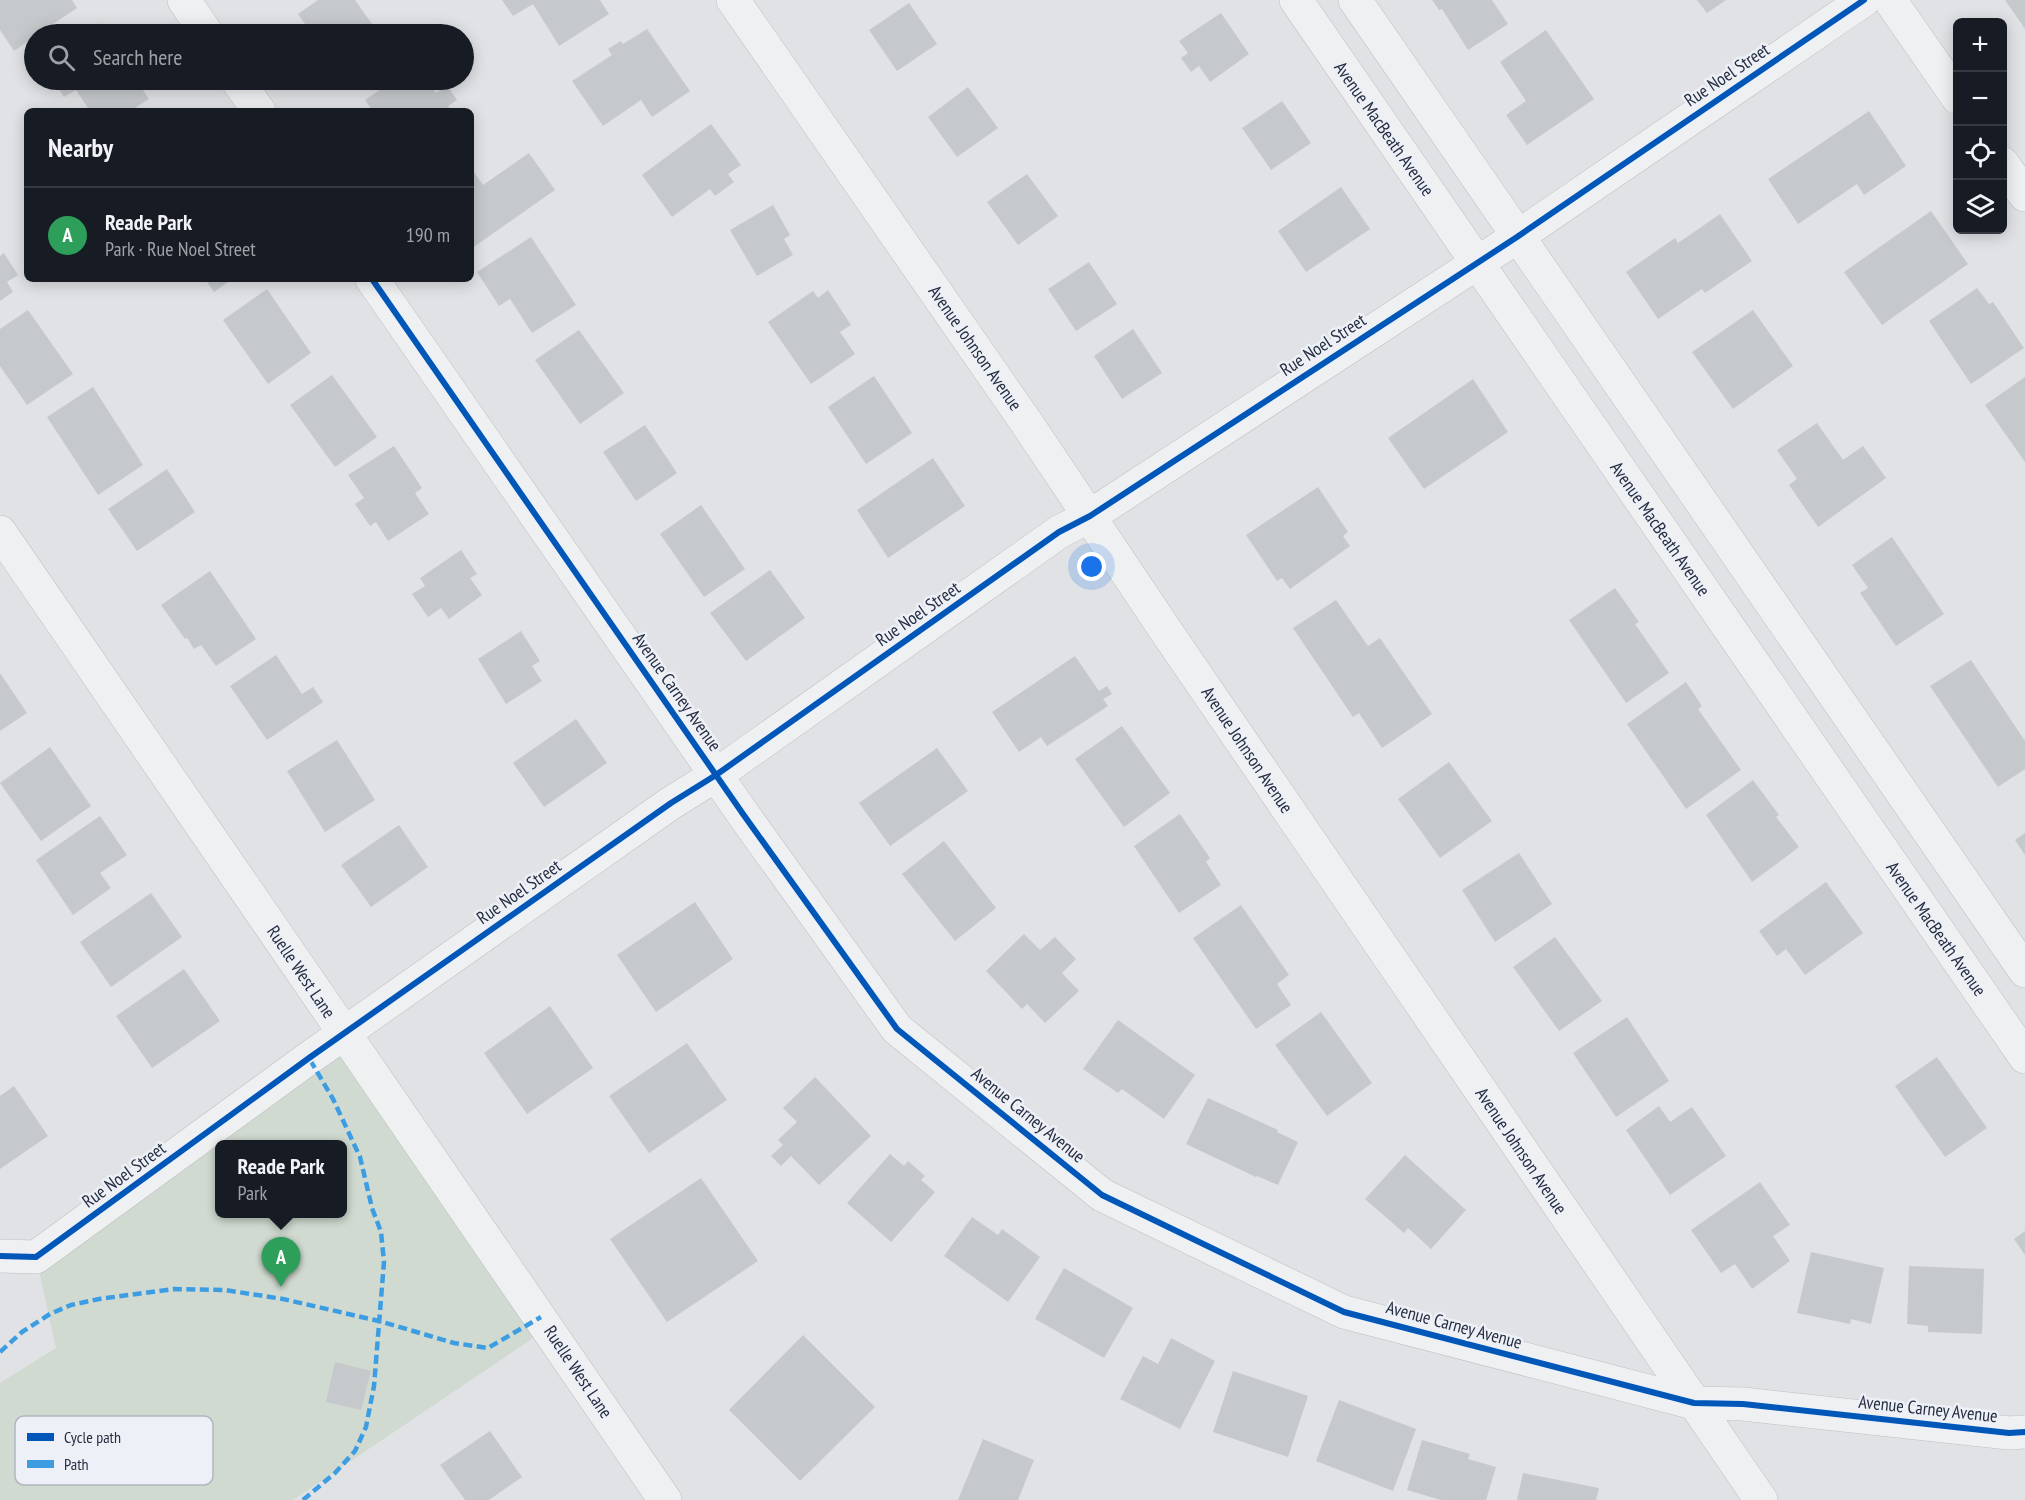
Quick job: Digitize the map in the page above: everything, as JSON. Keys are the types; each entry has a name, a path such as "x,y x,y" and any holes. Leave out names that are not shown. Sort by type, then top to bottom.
{"street":[{"path":"184,0 200,24"},
{"name":"Avenue Johnson Avenue","path":"733,0 1090,516 1168,634 1761,1500"},
{"name":"Avenue MacBeath Avenue","path":"1296,0 2025,1057"},
{"path":"1355,0 2025,971"},
{"name":"Rue Noel Street","path":"0,1256 36,1257 343,1034 1059,532 1090,516 1517,237 1864,0"},
{"path":"1890,0 1953,91"},
{"path":"244,90 257,108"},
{"path":"2007,170 2025,195"},
{"name":"Avenue Carney Avenue","path":"374,282 716,774 897,1029 1102,1195 1344,1312 1694,1403 1743,1404 2009,1433 2025,1432"},
{"name":"Ruelle West Lane","path":"0,532 343,1034 666,1500"}],"shaded area":[{"path":"343,1034 548,1328 293,1500 0,1500 0,1383 56,1348 36,1257"}],"building":[{"path":"0,0 72,0 77,8 53,24 24,24 24,44 14,51 0,30"},
{"path":"318,0 355,0 372,24 305,24 298,14"},
{"path":"502,0 600,0 609,14 559,46 533,4 513,16"},
{"path":"1432,0 1492,0 1508,24 1468,50 1442,9 1439,10"},
{"path":"1697,0 1726,0 1707,13"},
{"path":"2005,0 2025,0 2025,29"},
{"path":"909,3 937,44 897,71 869,30"},
{"path":"1221,13 1249,54 1210,82 1199,66 1191,72 1181,58 1188,53 1179,41"},
{"path":"647,29 690,91 652,117 641,100 603,126 572,81 612,55 608,49 621,41 623,44"},
{"path":"1546,30 1594,99 1527,145 1506,115 1526,101 1500,62"},
{"path":"968,87 998,128 957,157 928,117"},
{"path":"59,90 76,90 64,97"},
{"path":"76,90 143,90 149,99 135,108 88,108"},
{"path":"380,90 434,90 436,93 440,90 450,90 457,100 448,106 449,108 371,108 365,100"},
{"path":"1282,101 1311,143 1271,170 1242,128"},
{"path":"1869,111 1906,166 1864,195 1857,184 1798,224 1768,179"},
{"path":"711,124 741,165 728,174 734,182 715,196 710,189 672,217 642,175"},
{"path":"529,153 555,190 474,247 474,172 483,185"},
{"path":"1027,174 1058,216 1018,245 987,202"},
{"path":"1341,187 1370,229 1306,272 1278,231"},
{"path":"773,205 790,235 784,239 793,255 757,276 730,230"},
{"path":"1931,211 1968,264 1882,325 1844,272"},
{"path":"1720,214 1752,261 1705,293 1702,289 1658,319 1626,272 1675,238 1678,243"},
{"path":"531,237 576,305 532,333 510,299 499,306 477,272"},
{"path":"4,253 18,275 7,282 13,292 0,301 0,256"},
{"path":"1089,262 1117,304 1076,331 1048,289"},
{"path":"207,282 228,282 214,292"},
{"path":"1977,288 1989,304 1993,302 2024,348 1971,384 1929,321"},
{"path":"267,289 311,353 268,384 223,320"},
{"path":"828,290 851,325 840,332 855,354 811,384 768,322 813,291 818,298"},
{"path":"28,310 73,374 27,405 0,366 0,329"},
{"path":"1753,310 1793,366 1733,409 1692,352"},
{"path":"1133,329 1162,373 1122,399 1094,356"},
{"path":"579,330 624,393 580,424 535,360"},
{"path":"332,375 377,437 335,467 290,405"},
{"path":"874,376 912,433 866,464 828,407"},
{"path":"2025,377 2025,462 1985,405"},
{"path":"1473,379 1508,432 1424,489 1388,438"},
{"path":"93,387 143,465 98,495 47,417"},
{"path":"1817,423 1843,460 1863,446 1886,478 1818,527 1789,485 1797,479 1777,450"},
{"path":"645,425 677,473 636,501 603,452"},
{"path":"394,446 422,488 415,493 429,514 388,541 376,522 370,526 355,504 364,498 348,475"},
{"path":"933,458 965,506 888,558 857,510"},
{"path":"167,469 195,512 137,551 108,509"},
{"path":"1318,487 1348,532 1343,536 1350,546 1290,589 1282,578 1277,581 1246,535"},
{"path":"701,505 745,569 704,597 660,534"},
{"path":"1892,537 1944,614 1896,646 1860,593 1868,588 1852,565"},
{"path":"461,550 477,574 470,578 482,595 449,619 441,608 428,617 412,594 425,586 420,578"},
{"path":"770,570 805,618 746,661 710,613"},
{"path":"210,571 256,639 216,666 201,645 194,649 161,605"},
{"path":"1615,588 1639,622 1635,624 1669,673 1626,703 1569,620"},
{"path":"1336,600 1368,646 1380,638 1432,714 1382,748 1359,713 1353,717 1293,628"},
{"path":"521,631 540,661 532,666 542,681 506,704 478,659"},
{"path":"276,655 302,694 313,687 323,702 267,740 230,686"},
{"path":"1075,656 1099,691 1107,686 1112,694 1103,699 1108,706 1047,746 1041,737 1019,752 992,712"},
{"path":"1971,660 2025,741 2025,769 1998,787 1930,686"},
{"path":"0,673 27,713 0,731"},
{"path":"1686,682 1702,706 1698,709 1741,770 1686,809 1627,724"},
{"path":"576,719 607,763 544,807 513,763"},
{"path":"1122,726 1170,793 1124,827 1075,759"},
{"path":"337,740 375,800 325,832 287,771"},
{"path":"50,747 91,806 41,841 0,783"},
{"path":"937,748 968,791 890,846 859,803"},
{"path":"1449,762 1492,821 1440,858 1398,799"},
{"path":"1753,780 1779,815 1776,817 1799,847 1752,882 1706,815"},
{"path":"1180,814 1210,858 1206,862 1221,885 1179,913 1134,846"},
{"path":"100,816 127,855 100,873 111,888 73,915 36,860"},
{"path":"399,825 428,867 371,907 341,865"},
{"path":"2025,833 2025,855 2015,840"},
{"path":"944,841 996,908 955,941 902,874"},
{"path":"1519,853 1552,904 1495,942 1462,890"},
{"path":"1826,882 1863,933 1805,975 1786,949 1777,956 1759,931"},
{"path":"151,893 182,937 111,987 80,942"},
{"path":"695,902 733,959 656,1012 617,955"},
{"path":"1241,905 1289,975 1277,984 1291,1005 1256,1029 1193,938"},
{"path":"1024,934 1040,950 1055,937 1076,959 1062,973 1079,991 1045,1023 1027,1004 1022,1009 986,971"},
{"path":"1555,937 1602,1001 1559,1031 1513,967"},
{"path":"184,969 220,1021 152,1068 116,1016"},
{"path":"550,1006 593,1068 527,1114 484,1053"},
{"path":"1321,1012 1372,1083 1327,1116 1275,1045"},
{"path":"1627,1017 1669,1081 1616,1117 1573,1053"},
{"path":"1118,1020 1195,1075 1164,1119 1122,1089 1118,1093 1083,1069"},
{"path":"687,1043 727,1100 649,1153 609,1096"},
{"path":"1937,1057 1987,1128 1945,1157 1895,1086"},
{"path":"815,1077 871,1136 819,1185 791,1156 781,1166 771,1156 783,1145 778,1140 797,1122 783,1108"},
{"path":"14,1086 48,1136 0,1169 0,1096"},
{"path":"1208,1098 1278,1130 1277,1132 1298,1142 1278,1185 1186,1144"},
{"path":"1659,1106 1670,1122 1692,1107 1726,1156 1670,1195 1626,1130"},
{"path":"890,1154 904,1166 908,1161 925,1176 921,1180 935,1192 891,1242 847,1203"},
{"path":"1405,1155 1466,1210 1431,1249 1408,1228 1404,1233 1365,1199"},
{"path":"701,1178 758,1261 667,1322 610,1239"},
{"path":"1760,1182 1790,1225 1773,1236 1790,1261 1752,1289 1735,1264 1721,1273 1691,1230"},
{"path":"972,1217 998,1235 1002,1229 1040,1257 1008,1302 944,1256"},
{"path":"2025,1231 2025,1255 2014,1239"},
{"path":"1811,1252 1884,1268 1871,1324 1851,1319 1850,1324 1797,1313"},
{"path":"1909,1266 1984,1269 1982,1334 1928,1332 1928,1326 1907,1324"},
{"path":"1064,1268 1133,1308 1104,1358 1035,1319"},
{"path":"803,1335 875,1407 800,1481 729,1410"},
{"path":"1171,1338 1215,1361 1180,1429 1120,1399 1143,1356 1158,1364"},
{"path":"335,1362 371,1371 361,1410 326,1402"},
{"path":"1233,1371 1308,1396 1288,1457 1213,1432"},
{"path":"1339,1400 1416,1429 1393,1491 1316,1461"},
{"path":"490,1431 522,1477 489,1500 465,1500 440,1465"},
{"path":"983,1439 1034,1460 1018,1500 958,1500"},
{"path":"1422,1440 1470,1454 1468,1459 1496,1467 1486,1500 1441,1500 1407,1490"},
{"path":"1523,1473 1599,1488 1596,1500 1517,1500"}],"marked path":[{"path":"303,1500 335,1473 355,1451 366,1427 374,1386 384,1262 381,1232 372,1208 360,1157 333,1099 309,1058"},
{"path":"0,1352 22,1332 50,1314 71,1305 174,1289 225,1290 283,1299 379,1321 454,1343 488,1348 541,1317"}],"cycle path":[{"path":"0,1256 36,1257 309,1058 671,803 716,775 1059,532 1090,516 1517,237 1864,0"},
{"path":"374,282 743,814 897,1029 1102,1195 1344,1312 1694,1403 1743,1404 2009,1433 2025,1432"}],"place":[{"name":"Reade Park","path":"281,1287"}]}
